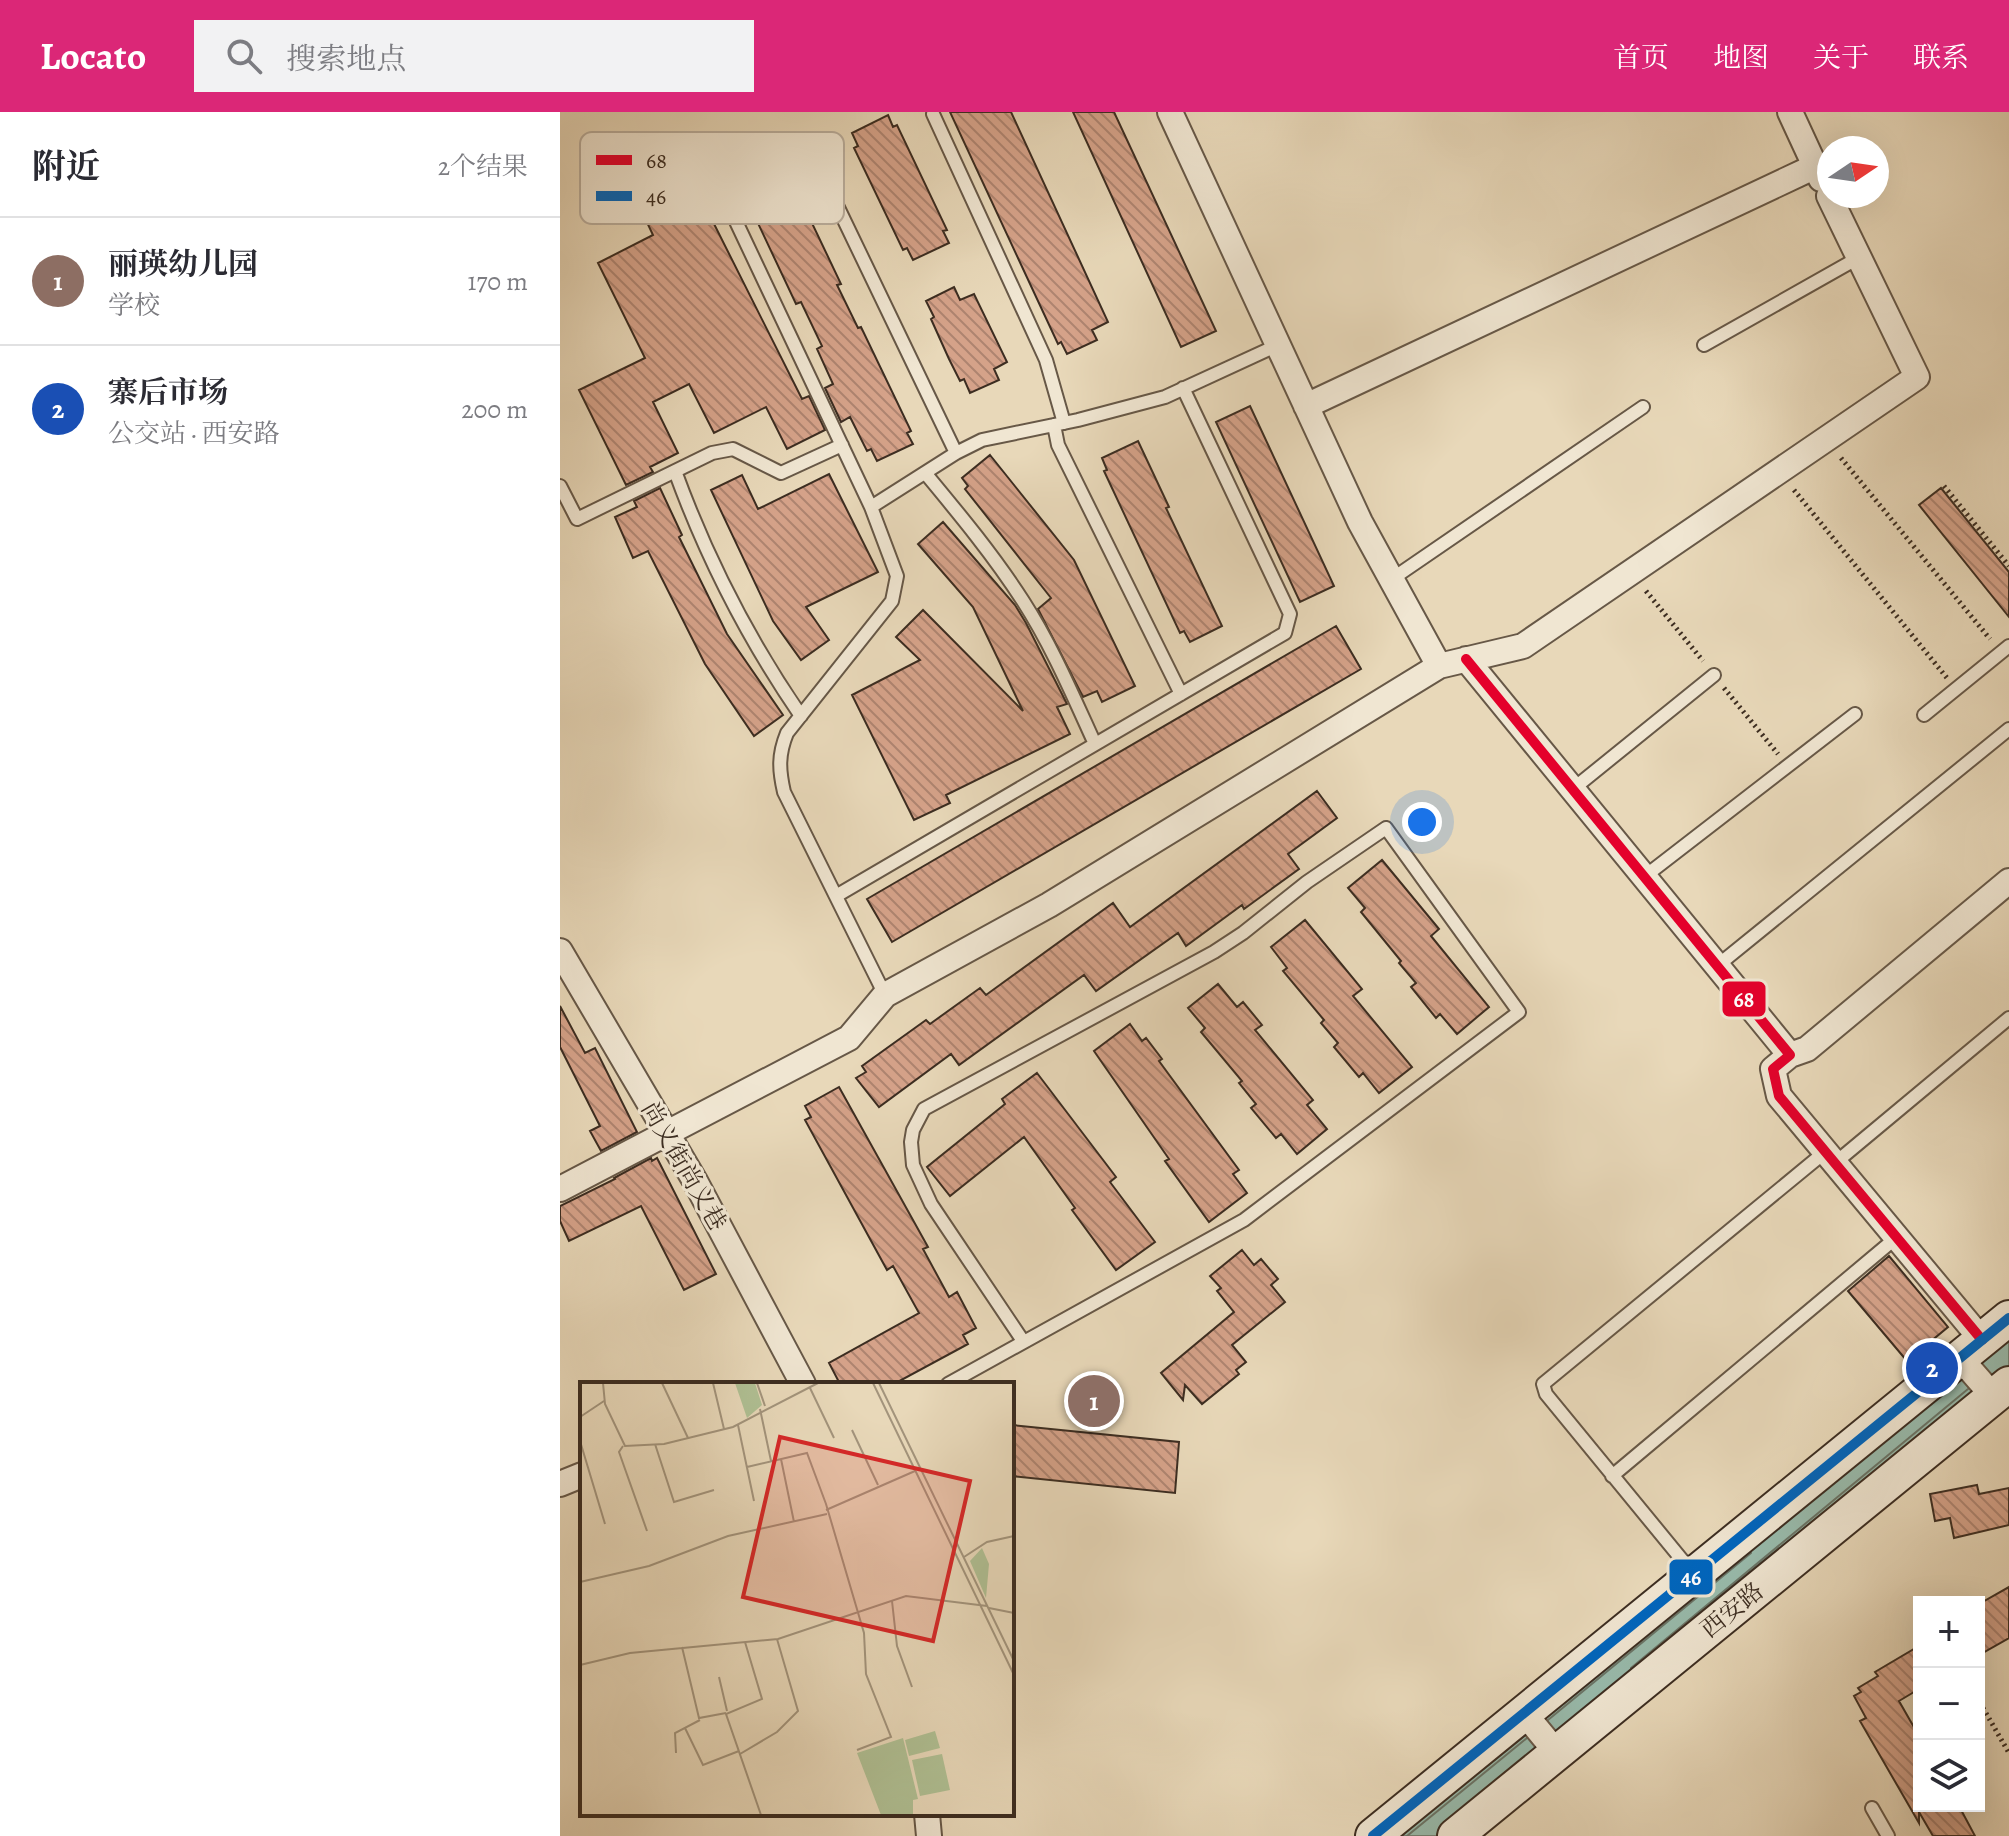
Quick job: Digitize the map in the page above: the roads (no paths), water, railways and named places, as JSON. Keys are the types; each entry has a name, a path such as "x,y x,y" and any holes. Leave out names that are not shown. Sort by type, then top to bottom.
{"street":[{"path":"1170,112 1360,522 1439,666"},
{"path":"1306,406 1816,166 1790,112"},
{"path":"560,1189 849,1038 885,995 1049,905 1439,666 1523,646 1917,377 1835,208"},
{"path":"1466,659 1790,1055"},
{"path":"1997,1390 1969,1353 1897,1237 1779,1096 1773,1069 1790,1055 1807,1049 2009,881"},
{"name":"尚义街尚义巷","path":"560,951 667,1135 802,1382"},
{"path":"1373,1836 1527,1716 2009,1318"},
{"name":"西安路","path":"1455,1836 1554,1750 1997,1390"},
{"path":"560,1484 580,1476"},
{"path":"1527,1716 1554,1750"},
{"path":"927,1816 929,1836"}],"lane":[{"path":"933,114 1046,360 1059,424 1058,445 1181,694"},
{"path":"844,220 956,453"},
{"path":"737,224 871,507 897,576 892,601 787,733 779,770 784,792 885,995"},
{"path":"1704,345 1858,258"},
{"path":"871,507 982,440 1165,397 1278,345"},
{"path":"836,896 1285,633 1290,614 1183,388"},
{"path":"1392,579 1643,407"},
{"path":"560,486 577,519 712,453 733,449 781,473 842,445"},
{"path":"675,471 727,596 758,651 801,716"},
{"path":"926,474 993,555 1025,603 1049,645 1095,744"},
{"path":"1924,715 2005,649"},
{"path":"1573,789 1714,675"},
{"path":"1644,877 1855,714"},
{"path":"1717,966 2009,729"},
{"path":"951,1382 1244,1220 1519,1012 1386,828 1214,952 924,1109 913,1130 913,1165 931,1204 1023,1341"},
{"path":"1694,1575 1546,1394 1543,1384 2009,1018"},
{"path":"1612,1476 1897,1237"},
{"path":"1872,1808 1888,1836"}],"water":[{"path":"2009,1329 2009,1366 1457,1822 1440,1836 1395,1836"}],"place":[{"name":"寨后市场","path":"1932,1368"},
{"name":"丽瑛幼儿园","path":"1094,1401"}]}
